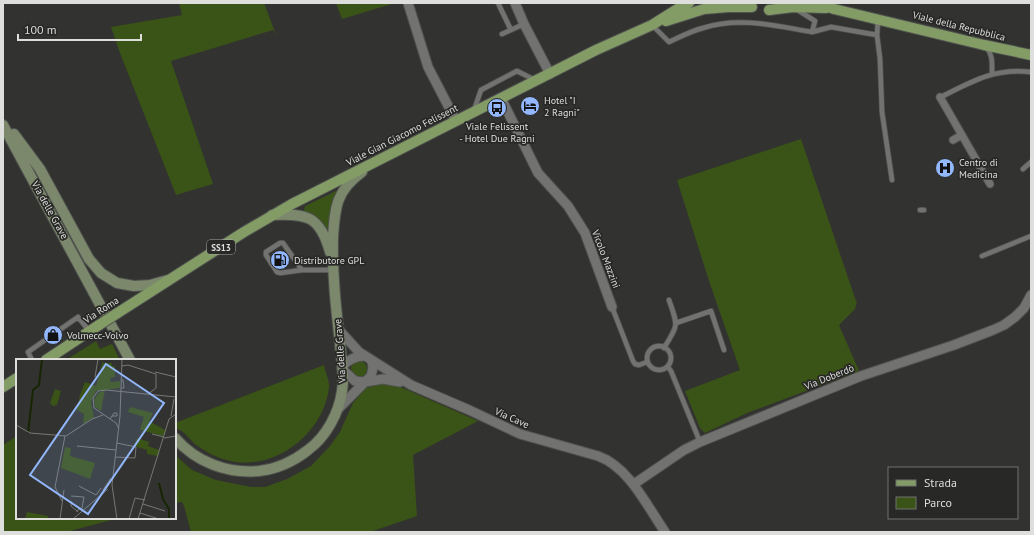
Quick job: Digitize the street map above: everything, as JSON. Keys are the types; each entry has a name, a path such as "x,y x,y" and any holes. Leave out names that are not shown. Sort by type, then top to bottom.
{"main road":[{"path":"769,10 780,3"},
{"path":"819,3 834,9"},
{"name":"Viale Gian Giacomo Felissent","path":"652,25 685,5"},
{"name":"Viale Gian Giacomo Felissent","path":"170,279 272,215 596,50 652,25 704,9 750,5 757,9 769,10 793,7 834,9"},
{"name":"Viale della Repubblica","path":"834,9 1031,55"},
{"path":"3,120 40,169 89,259 101,273 117,283 134,286 170,279"},
{"name":"Via delle Grave","path":"3,125 6,134 129,359"},
{"name":"Via delle Grave","path":"176,439 189,450 209,463 235,471 260,471 281,466 293,460 312,448 326,431 338,409 343,389 333,266 334,215 340,196 354,178 375,162"},
{"name":"Via delle Grave","path":"272,215 295,214 307,218 316,224 324,232 333,266"},
{"name":"Via Roma","path":"48,359 170,279"},
{"path":"3,388 16,379"}],"street":[{"path":"408,3 428,67 456,122"},
{"path":"514,3 550,74"},
{"name":"Vicolo Mazzini","path":"501,98 538,173 568,206 585,233 612,307"},
{"path":"939,98 990,184"},
{"path":"953,140 962,135"},
{"name":"Via Doberdò","path":"634,484 684,450 700,442 862,376 954,345 993,330 1016,317 1024,308 1031,295"},
{"name":"Via Cave","path":"338,330 353,348 368,359 411,385 520,434 605,458 621,470 634,484 665,532"},
{"path":"338,409 365,382 369,378 373,372 368,359 353,358 342,368 355,381 365,382 383,379 411,385"}],"lane":[{"path":"498,3 511,30"},
{"path":"793,7 815,21 812,32"},
{"path":"878,19 877,35 880,60 882,112 892,180"},
{"path":"652,25 669,42 702,28 734,22 768,24 812,32 831,27 877,35"},
{"path":"502,34 524,24"},
{"path":"984,45 990,53 992,59 992,74"},
{"path":"939,98 981,77 1020,70 1031,72"},
{"path":"474,112 481,90 517,71 537,80"},
{"path":"1023,169 1030,164"},
{"path":"982,256 1031,236"},
{"path":"302,270 283,243 280,243 266,252 266,255 277,272 280,273 333,266"},
{"path":"664,348 674,331 676,323 669,300"},
{"path":"612,307 633,361 635,364 647,362"},
{"path":"676,323 711,311 724,350"},
{"path":"32,359 28,352 78,317 90,332"},
{"path":"656,347 664,348 671,356 668,367 656,370 649,366 647,362 650,350 656,347"},
{"path":"668,367 700,442"}],"green space":[{"path":"179,3 264,3 276,35 273,30 171,61 213,184 176,195 111,27 182,15"},
{"path":"336,3 395,3 342,19"},
{"path":"801,139 857,301 855,309 839,325 859,371 747,413 705,433 700,428 685,391 740,370 710,284 677,180"},
{"path":"336,191 337,192 329,214 329,224 327,230 304,212 304,210 305,206"},
{"path":"96,341 100,349 112,344 120,359 68,359"},
{"path":"356,361 362,361 367,366 365,375 362,377 356,377 351,372 351,366"},
{"path":"324,365 329,382 329,388 325,405 317,422 305,436 291,448 276,456 259,461 241,463 223,459 196,445 184,433 176,428 176,423"},
{"path":"389,382 478,421 413,455 417,516 370,532 191,532 182,502 176,503 176,456 192,470 216,480 251,487 265,487 287,479 311,466 330,446 340,432 353,403 366,388"},
{"path":"16,437 16,519 115,519 66,532 3,532 3,445"}],"place":[{"name":"Hotel \"I 2 Ragni\"","path":"530,106"},
{"name":"Viale Felissent - Hotel Due Ragni","path":"497,108"},
{"name":"Centro di Medicina","path":"945,168"},
{"name":"Distributore GPL","path":"280,260"},
{"name":"Volmecc-Volvo","path":"53,335"}]}
